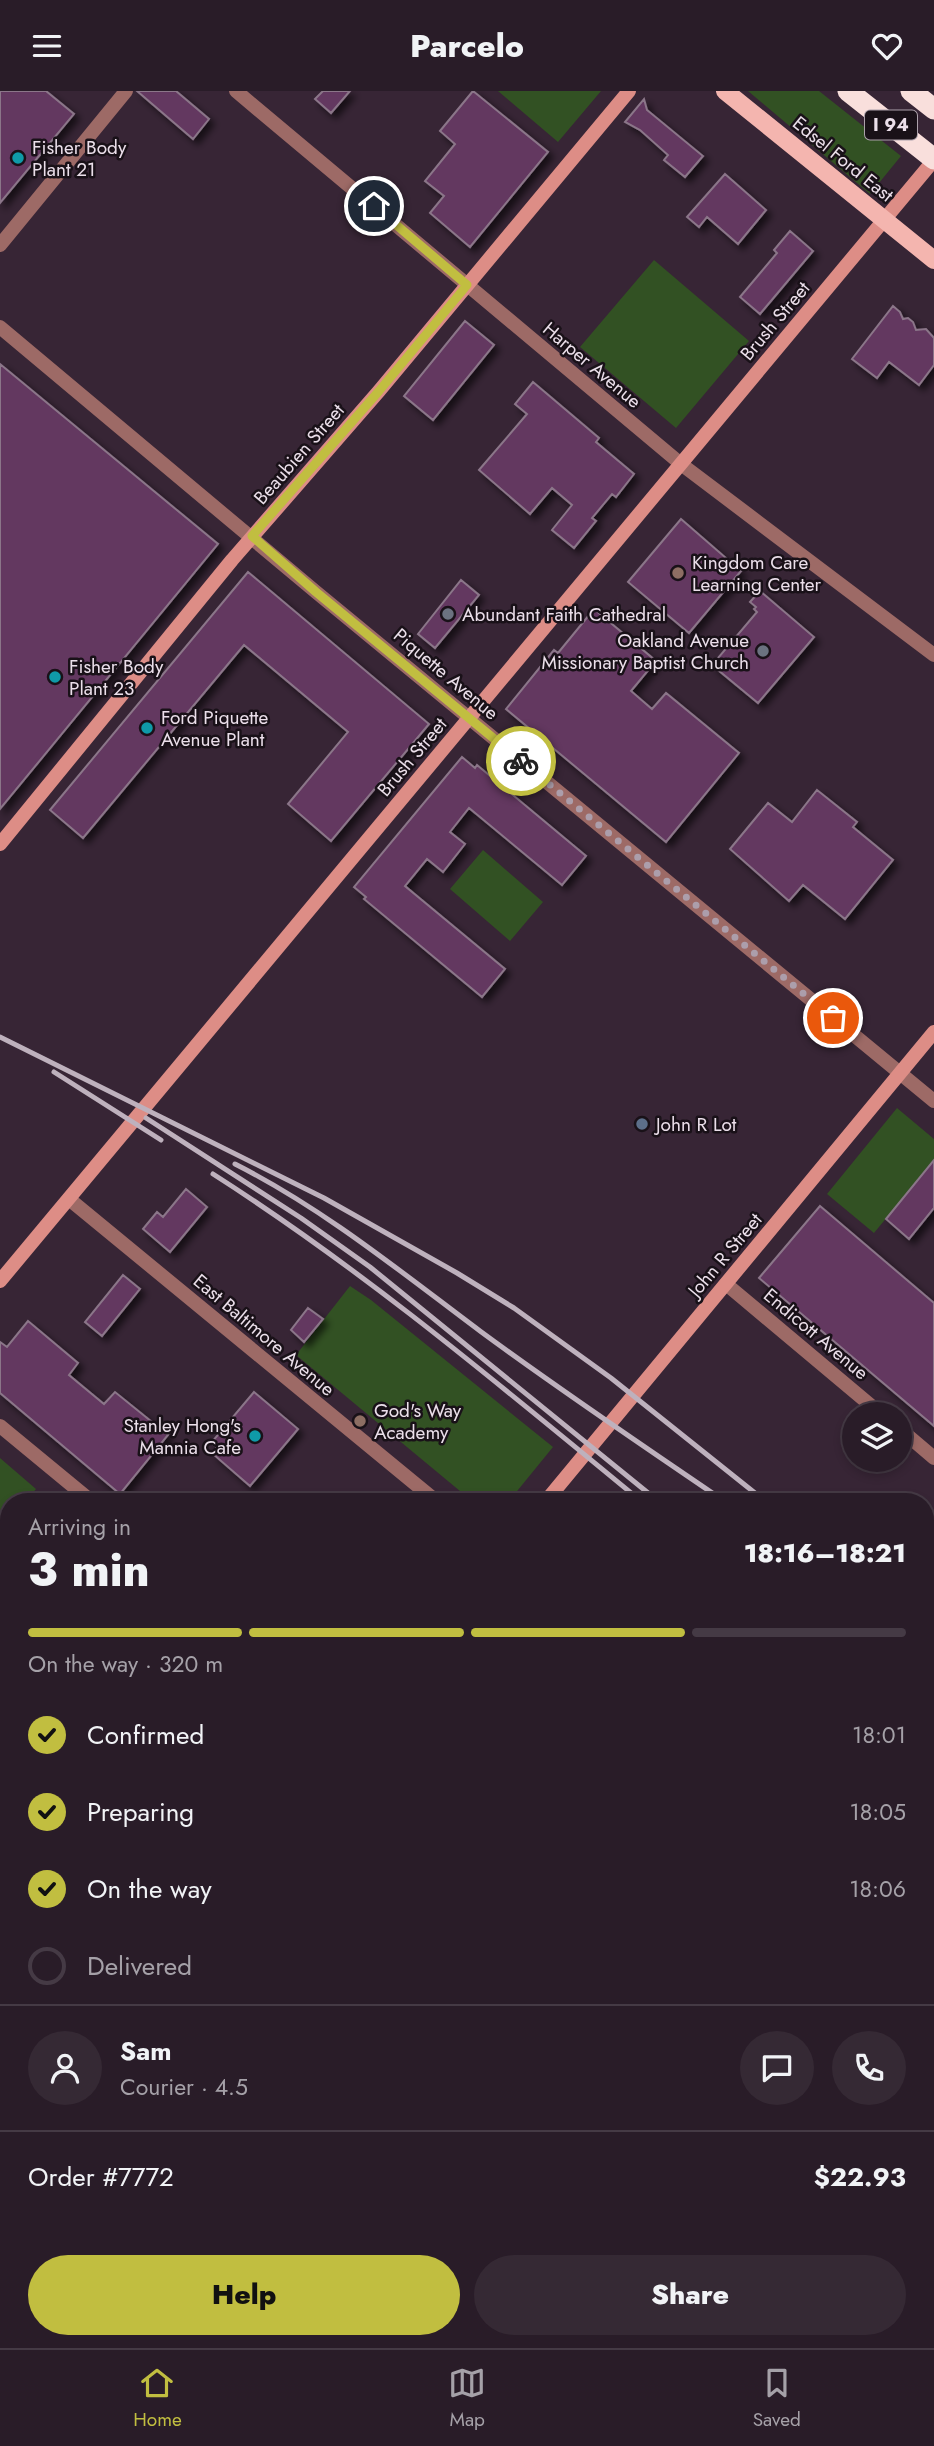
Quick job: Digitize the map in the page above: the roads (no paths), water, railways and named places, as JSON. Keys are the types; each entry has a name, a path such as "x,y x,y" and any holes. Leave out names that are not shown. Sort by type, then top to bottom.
{"highway":[{"name":"I 94","path":"848,91 934,159"},
{"name":"I 94","path":"911,91 934,109"}],"main road":[{"name":"Edsel Ford East","path":"725,91 934,260"}],"street":[{"path":"0,244 126,91"},
{"name":"Harper Avenue","path":"236,91 681,464 934,655"},
{"name":"Beaubien Street","path":"0,844 252,536 379,391 629,91"},
{"name":"Brush Street","path":"0,1281 934,159"},
{"name":"Piquette Avenue","path":"0,327 934,1101"},
{"name":"John R Street","path":"554,1493 934,1033"},
{"name":"East Baltimore Avenue","path":"69,1199 426,1493"},
{"name":"Endicott Avenue","path":"726,1284 867,1402"},
{"path":"0,1426 81,1493"},
{"path":"912,1439 934,1458"}],"railway":[{"path":"0,1037 324,1198 457,1273 514,1308 611,1378 755,1493"},
{"path":"54,1072 161,1140"},
{"path":"146,1118 301,1218 370,1267 648,1493"},
{"path":"235,1164 331,1221 540,1375 712,1493"},
{"path":"213,1174 379,1290 631,1493"}],"place":[{"name":"Fisher Body Plant 21","path":"18,158"},
{"name":"Kingdom Care Learning Center","path":"678,573"},
{"name":"Abundant Faith Cathedral","path":"448,614"},
{"name":"Oakland Avenue Missionary Baptist Church","path":"763,651"},
{"name":"Fisher Body Plant 23","path":"55,677"},
{"name":"Ford Piquette Avenue Plant","path":"147,728"},
{"name":"John R Lot","path":"642,1124"},
{"name":"God's Way Academy","path":"360,1421"},
{"name":"Stanley Hong's Mannia Cafe","path":"255,1436"}]}
